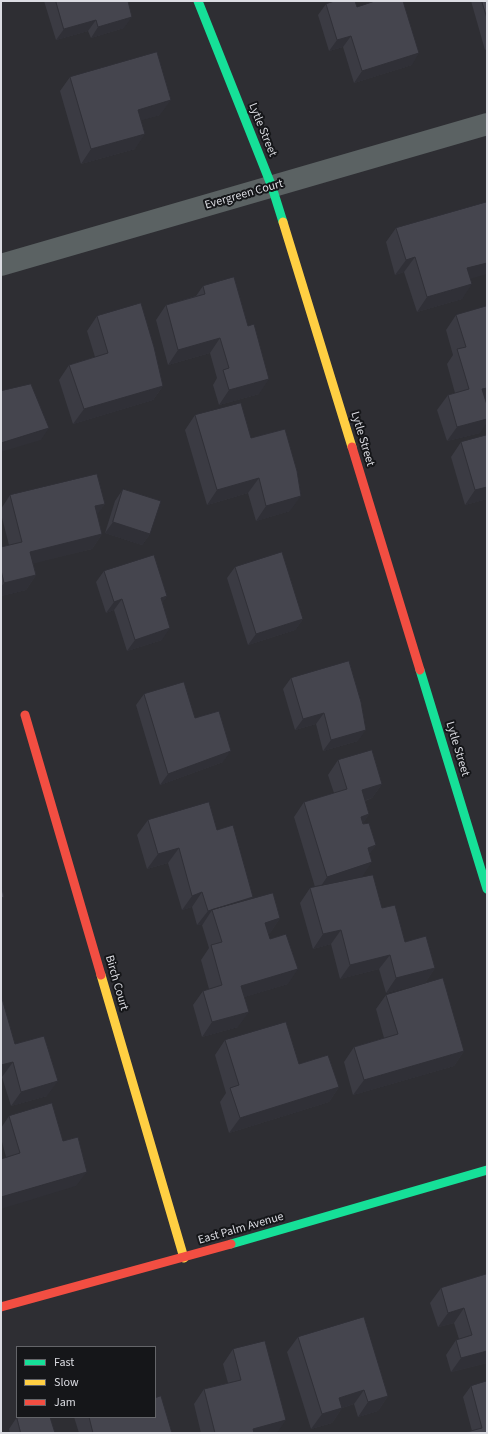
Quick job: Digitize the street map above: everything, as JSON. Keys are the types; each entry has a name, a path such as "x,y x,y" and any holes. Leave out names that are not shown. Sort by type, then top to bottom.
{"street":[{"name":"Lytle Street","path":"198,1 272,187 487,889"},
{"name":"Evergreen Court","path":"1,265 487,124"},
{"name":"Birch Court","path":"25,715 184,1258"},
{"name":"East Palm Avenue","path":"1,1307 184,1258 487,1170"}],"building":[{"path":"56,1 128,1 132,17 98,27 96,20 64,29"},
{"path":"335,1 355,1 357,7 375,1 403,1 419,53 362,71 351,36 337,40 326,4"},
{"path":"482,1 487,1 487,18"},
{"path":"157,52 171,100 138,110 145,134 91,149 70,77"},
{"path":"487,202 487,263 467,268 472,284 427,297 415,257 406,260 396,228"},
{"path":"234,277 248,326 254,324 269,379 229,390 223,370 229,368 220,338 178,350 166,305 205,294 203,286"},
{"path":"141,303 154,347 163,386 84,409 69,365 108,353 97,316"},
{"path":"487,306 487,388 482,389 487,405 487,419 457,427 448,395 469,389 457,349 466,347 456,315"},
{"path":"31,384 49,428 1,443 1,391"},
{"path":"241,403 251,438 285,429 297,471 301,496 266,506 259,478 217,490 195,415"},
{"path":"487,435 487,487 475,490 461,442"},
{"path":"97,474 105,504 95,506 102,534 30,552 36,575 4,583 1,570 1,547 22,542 10,495"},
{"path":"123,489 161,501 150,534 113,522"},
{"path":"282,552 303,619 256,634 235,567"},
{"path":"154,555 167,596 161,598 170,628 135,640 122,599 114,602 104,571"},
{"path":"349,661 361,702 366,730 331,740 324,713 303,719 291,678"},
{"path":"184,682 195,718 219,711 231,751 168,774 144,694"},
{"path":"372,750 382,784 362,790 369,814 361,817 363,824 369,823 376,845 368,848 372,862 327,877 304,802 347,789 338,760"},
{"path":"209,802 217,830 233,825 253,897 208,911 202,892 192,896 179,848 158,854 148,820"},
{"path":"373,875 382,908 395,905 405,942 426,936 435,968 396,978 390,955 350,965 341,930 323,934 310,888"},
{"path":"1,885 4,897 1,898"},
{"path":"273,893 280,918 265,923 270,939 286,934 298,969 241,986 249,1012 212,1022 203,991 222,985 211,945 222,942 212,910"},
{"path":"443,978 464,1051 364,1080 354,1047 398,1034 386,995"},
{"path":"1,995 15,1044 44,1036 58,1081 21,1092 13,1062 1,1065"},
{"path":"286,1022 299,1064 328,1055 339,1087 240,1118 230,1088 239,1085 225,1040"},
{"path":"52,1103 63,1141 78,1137 87,1172 1,1197 1,1159 20,1153 9,1116"},
{"path":"487,1274 487,1351 461,1358 456,1340 472,1335 464,1308 448,1313 441,1288"},
{"path":"364,1317 388,1396 368,1402 364,1390 339,1398 342,1408 322,1414 298,1337"},
{"path":"265,1341 286,1420 253,1429 254,1433 215,1433 204,1389 241,1380 233,1349"},
{"path":"487,1381 487,1433 467,1433 482,1428 471,1386"},
{"path":"161,1396 172,1433 93,1433 89,1418 156,1418 156,1398"},
{"path":"17,1418 50,1418 55,1433 21,1433"}],"traffic: fast":[{"path":"198,1 272,187 283,222"},
{"path":"420,670 487,889"},
{"path":"231,1244 487,1170"}],"traffic: slow":[{"path":"283,222 352,447"},
{"path":"101,975 184,1258"}],"traffic: jam":[{"path":"352,447 420,670"},
{"path":"25,715 101,975"},
{"path":"1,1307 231,1244"}]}
